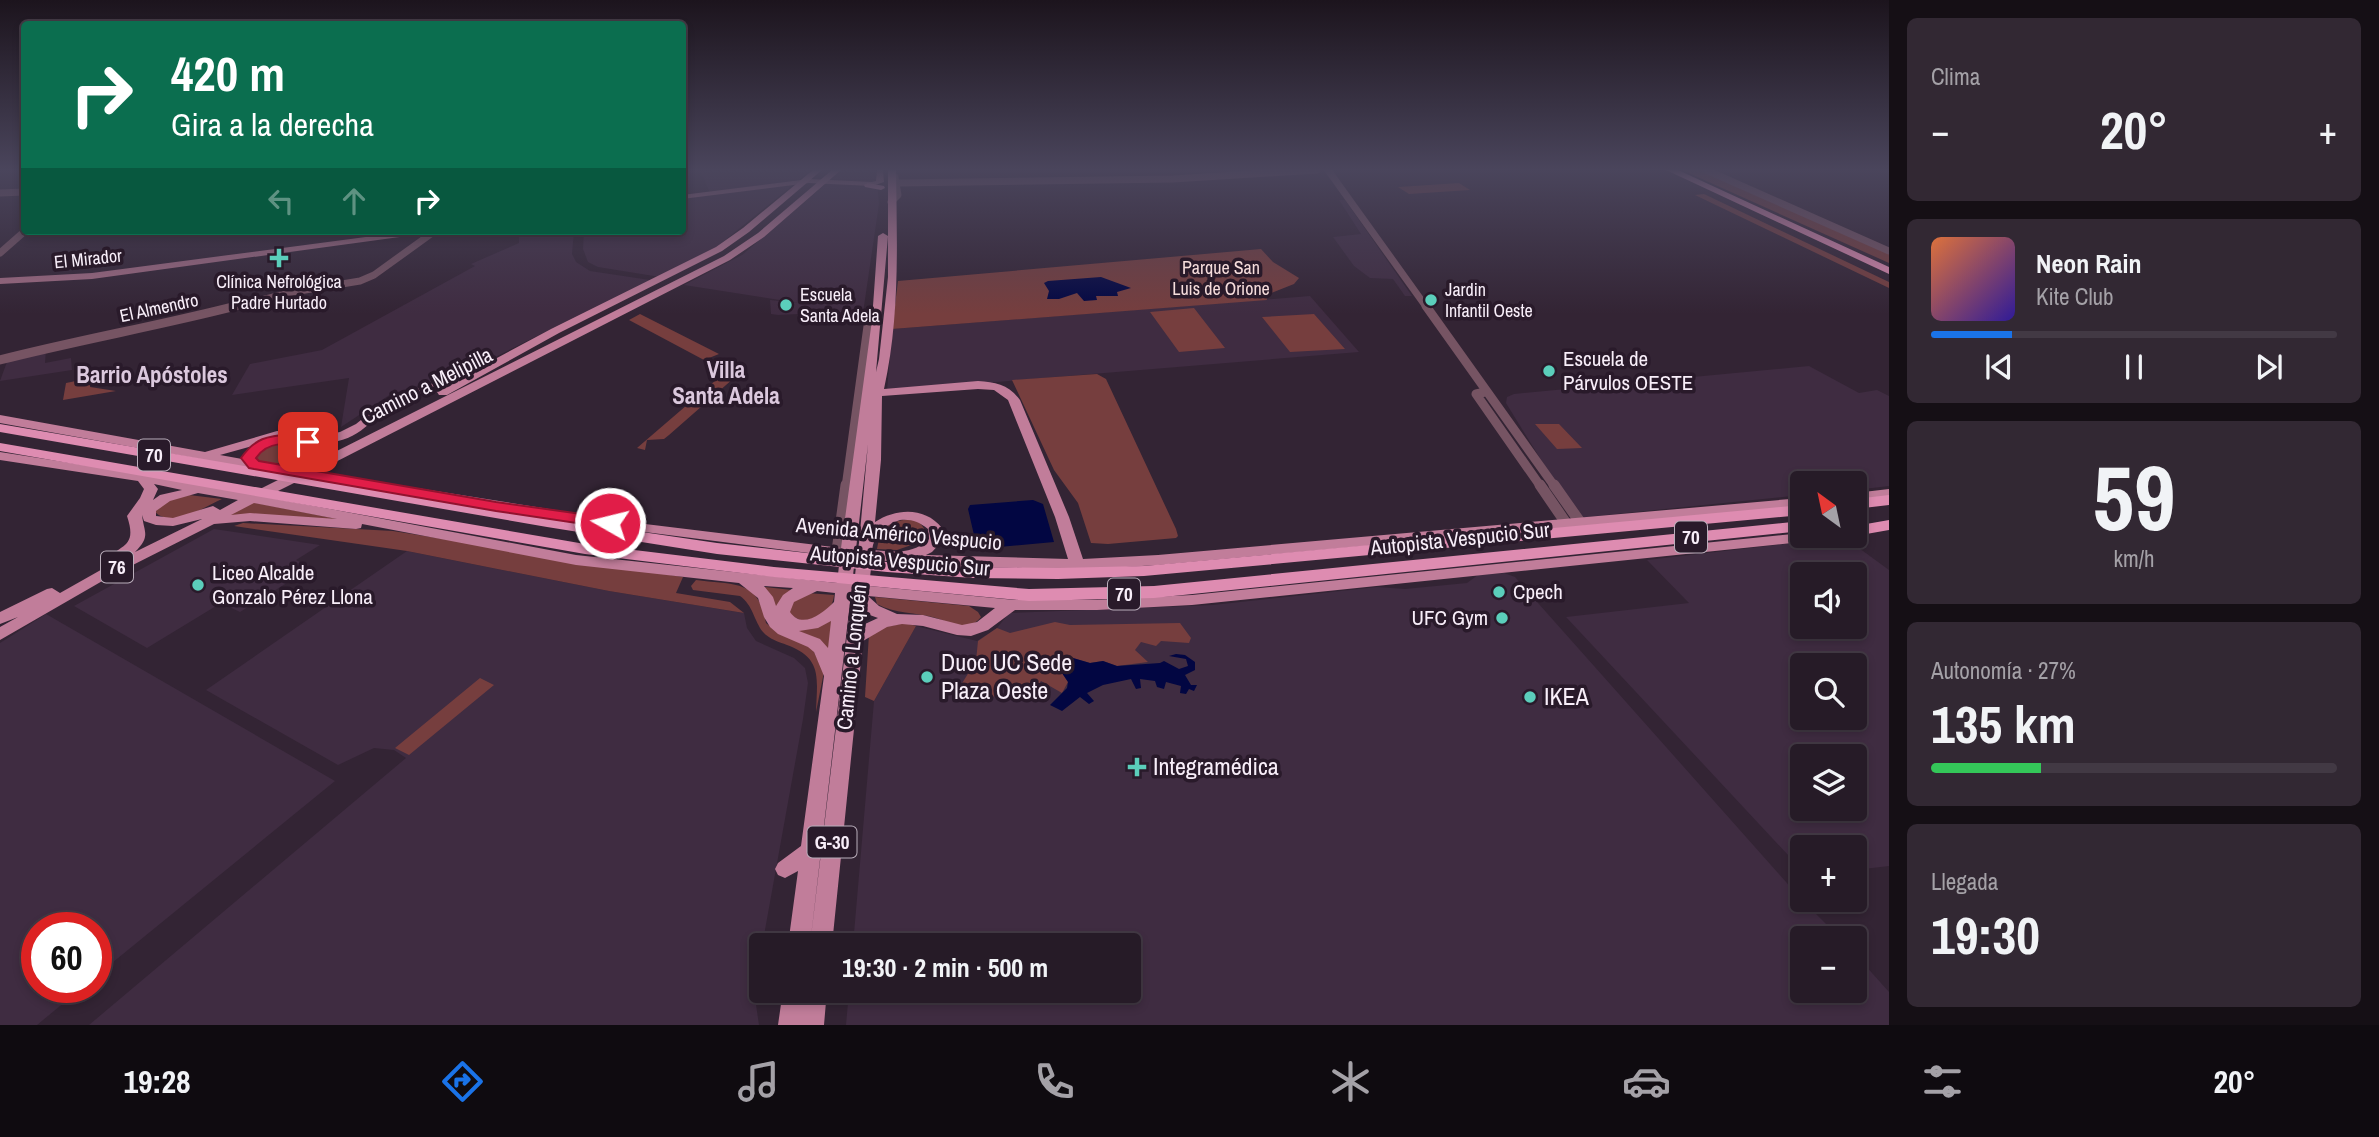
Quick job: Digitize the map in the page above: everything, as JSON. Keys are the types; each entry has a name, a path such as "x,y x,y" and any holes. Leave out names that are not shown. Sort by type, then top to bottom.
{"highway":[{"path":"1777,218 1889,269"},
{"path":"1780,218 1889,269"},
{"name":"Autopista Vespucio Sur","path":"0,428 610,534 711,548 913,569 1049,574 1144,571 1790,511"},
{"name":"Autopista Vespucio Sur","path":"0,447 502,536 719,566 978,592 1063,596 1154,592 1790,527"},
{"path":"1867,503 1889,500"},
{"path":"1702,520 1790,504"},
{"path":"1867,520 1889,517"},
{"path":"633,526 711,548"},
{"path":"1867,529 1889,526"},
{"path":"502,536 599,562"},
{"path":"1578,549 1714,546"},
{"path":"1188,557 1329,554"}],"main road":[{"name":"Camino a Melipilla","path":"0,634 67,594 314,467 719,248 756,218"},
{"name":"Camino a Melipilla","path":"480,377 727,258 781,218"},
{"name":"Camino a Lonquén","path":"822,933 854,640 852,596 843,546 872,394 886,218"},
{"name":"Camino a Lonquén","path":"801,933 832,682 866,543 874,460 872,394 885,359 893,277 888,218"},
{"name":"El Mirador","path":"0,281 84,277 399,235"},
{"path":"867,326 874,284 882,271"},
{"path":"201,455 277,435 324,439 344,435 360,427 399,397 480,377"},
{"path":"354,482 344,469 347,457 453,401 480,377"},
{"path":"872,394 978,385 996,387 1009,393 1058,507 1078,565"},
{"path":"399,397 417,395 425,406"},
{"name":"Camino a Melipilla","path":"0,619 220,506 425,406"},
{"name":"Avenida Américo Vespucio","path":"0,419 354,482 633,526 798,547 843,546 900,557 985,563 1078,565 1188,557 1790,503"},
{"path":"254,464 248,458 253,449 266,442 288,438 314,446 311,455 298,467"},
{"path":"0,456 142,478 515,550 737,578 1015,605 1097,605 1216,598 1790,539"},
{"path":"109,564 132,547 138,537 139,531 134,516 151,489 142,478"},
{"path":"202,490 165,498 151,506 147,516 154,521 168,522 220,506"},
{"path":"1867,496 1889,493"},
{"path":"184,533 222,520 250,517 331,525 404,527"},
{"path":"866,543 876,527 894,517 917,517 933,525 937,534 933,544 919,553 900,557"},
{"path":"777,542 798,547"},
{"path":"737,578 763,592 778,625 819,646 827,657 832,682"},
{"path":"820,587 789,597 782,609 785,618 803,626 817,624 831,616 852,596 873,611 894,619 927,621 962,631 977,629 1001,611 1015,605"},
{"path":"974,601 987,612 988,622"},
{"path":"854,640 869,627 894,619"},
{"path":"843,740 846,808"},
{"path":"785,869 811,850"},
{"path":"790,1025 793,1003"},
{"path":"813,1025 815,1003"}],"street":[{"path":"1359,218 1551,483 1573,523"},
{"path":"1814,218 1889,251"},
{"path":"0,253 21,235"},
{"name":"El Almendro","path":"0,360 80,339 158,326 285,293 363,280 429,235"},
{"name":"Camino a Lonquén","path":"843,546 867,326"},
{"path":"1485,392 1476,394 1539,483 1573,523"},
{"path":"1539,483 1551,483"}],"shaded area":[{"path":"686,218 753,218 713,250 660,277 598,267 588,262 583,249 584,235 686,235"},
{"path":"786,218 877,218 863,313 842,310 843,312 771,314 770,300 799,303 684,285 742,255"},
{"path":"1351,218 1357,218 1412,296 1405,296 1393,279 1370,278 1354,266 1333,237 1361,234"},
{"path":"519,235 574,235 572,254 576,262 590,271 650,280 463,373 391,394 341,427 349,378 232,395 250,364 322,350 475,266 471,264 519,243"},
{"path":"1101,277 1131,288 1117,292 1118,296 1096,296 1097,300 1084,301 1077,293 1059,299 1047,299 1049,291 1044,283 1048,281"},
{"path":"1310,296 1359,352 887,391 892,329"},
{"path":"46,349 45,363 71,358 72,370 0,381 8,359"},
{"path":"1809,366 1859,393 1877,390 1889,396 1889,486 1867,489 1867,471 1790,471 1790,496 1577,518 1506,403 1507,397 1514,394"},
{"path":"1033,500 1043,504 1054,542 988,548 982,539 974,535 968,509 970,505"},
{"name":"Liceo Alcalde Gonzalo Pérez Llona","path":"214,529 320,545 296,560 311,568 240,612 221,603 147,648 74,606"},
{"path":"1790,543 1790,548 1859,548 1889,570 1889,866 1867,869 1867,835 1790,835 1790,857 1566,617 1689,603 1647,560"},
{"path":"407,551 609,591 744,613 747,628 756,641 794,658 805,668 808,683 764,933 749,933 749,1003 756,1003 759,1025 89,1025 406,758 394,750 374,748 338,765 206,690"},
{"path":"1504,573 1515,577 1790,886 1790,912 1814,912 1828,926 1790,926 1790,1003 1867,1003 1867,967 1889,992 1889,1025 846,1025 848,1003 1141,1003 1141,933 854,933 874,701 916,626 977,641 997,628 1009,613 1213,605 1377,587 1405,589 1467,583 1478,575"},
{"path":"46,614 335,781 112,963 112,912 21,912 21,1003 64,1003 37,1025 0,1025 0,643"},
{"path":"1185,655 1195,662 1195,670 1185,675 1191,685 1197,685 1194,691 1189,689 1186,694 1180,693 1181,686 1166,682 1164,689 1157,687 1155,681 1140,679 1141,688 1136,689 1131,679 1103,685 1087,693 1094,701 1089,704 1080,697 1062,711 1050,705 1067,688 1068,682 1062,673 1062,664 1073,658 1090,663 1103,661 1117,666 1164,661 1179,669 1188,666 1186,659 1169,656"}],"green space":[{"path":"1743,218 1754,218 1889,282 1889,288"},
{"path":"1788,218 1811,218 1889,253 1889,263"},
{"name":"Parque San Luis de Orione","path":"1261,249 1273,262 1299,278 1294,284 1266,295 1267,300 892,329 898,281"},
{"path":"1194,308 1225,348 1179,352 1150,312"},
{"path":"640,314 719,354 704,360 629,320"},
{"path":"1314,314 1345,349 1290,352 1262,317"},
{"path":"723,374 734,378 664,439 647,440 645,450 637,448"},
{"path":"1097,374 1106,379 1176,529 1176,538 1091,543 1078,503 1054,470 1012,380"},
{"path":"91,378 90,387 116,391 63,400 66,383"},
{"path":"1535,424 1559,424 1582,448 1557,449"},
{"path":"273,444 301,450 287,462 256,461 255,455 259,449"},
{"path":"189,495 222,499 179,517 162,517 155,512 166,502"},
{"path":"252,502 338,519 219,519"},
{"path":"913,519 920,523 929,535 926,540 897,550 877,549 881,535 888,526"},
{"path":"243,523 393,531 683,577 676,593 730,602 744,613 609,591 407,551 234,526"},
{"path":"696,580 733,584 751,591 757,598 766,623 778,633 812,648 824,672 816,712 817,680 807,656 765,634 748,604 740,596 693,590 691,586"},
{"path":"763,588 792,590 779,605 780,615 790,626 816,626 832,620 828,652 779,623 769,596"},
{"path":"807,593 834,595 828,610 804,622 788,614 789,604"},
{"path":"875,597 969,606 981,617 970,625 958,626 936,618 884,607 877,604"},
{"path":"1055,622 1070,625 1180,623 1191,638 1189,643 1161,641 1156,646 1141,642 1135,650 1148,662 1117,666 1103,661 1090,663 1073,658 1062,664 1062,673 1068,682 1062,693 1041,681 1032,693 1005,681 991,700 969,695 954,696 976,661 978,641 997,628 1010,633"},
{"path":"905,623 916,626 874,701 865,697 869,634 875,629"},
{"path":"480,678 494,685 409,755 395,748"}],"place":[{"name":"Clínica Nefrológica Padre Hurtado","path":"279,258"},
{"name":"Jardin Infantil Oeste","path":"1431,300"},
{"name":"Escuela Santa Adela","path":"786,305"},
{"name":"Escuela de Párvulos OESTE","path":"1549,371"},
{"name":"Liceo Alcalde Gonzalo Pérez Llona","path":"198,585"},
{"name":"Cpech","path":"1499,592"},
{"name":"UFC Gym","path":"1502,618"},
{"name":"Duoc UC Sede Plaza Oeste","path":"927,677"},
{"name":"IKEA","path":"1530,697"},
{"name":"Integramédica","path":"1137,767"}],"district":[{"name":"Barrio Apóstoles","path":"152,375"},
{"name":"Villa Santa Adela","path":"726,383"}],"route":[{"path":"308,442 284,438 266,442 250,452 248,458 254,464 610,523"}]}
